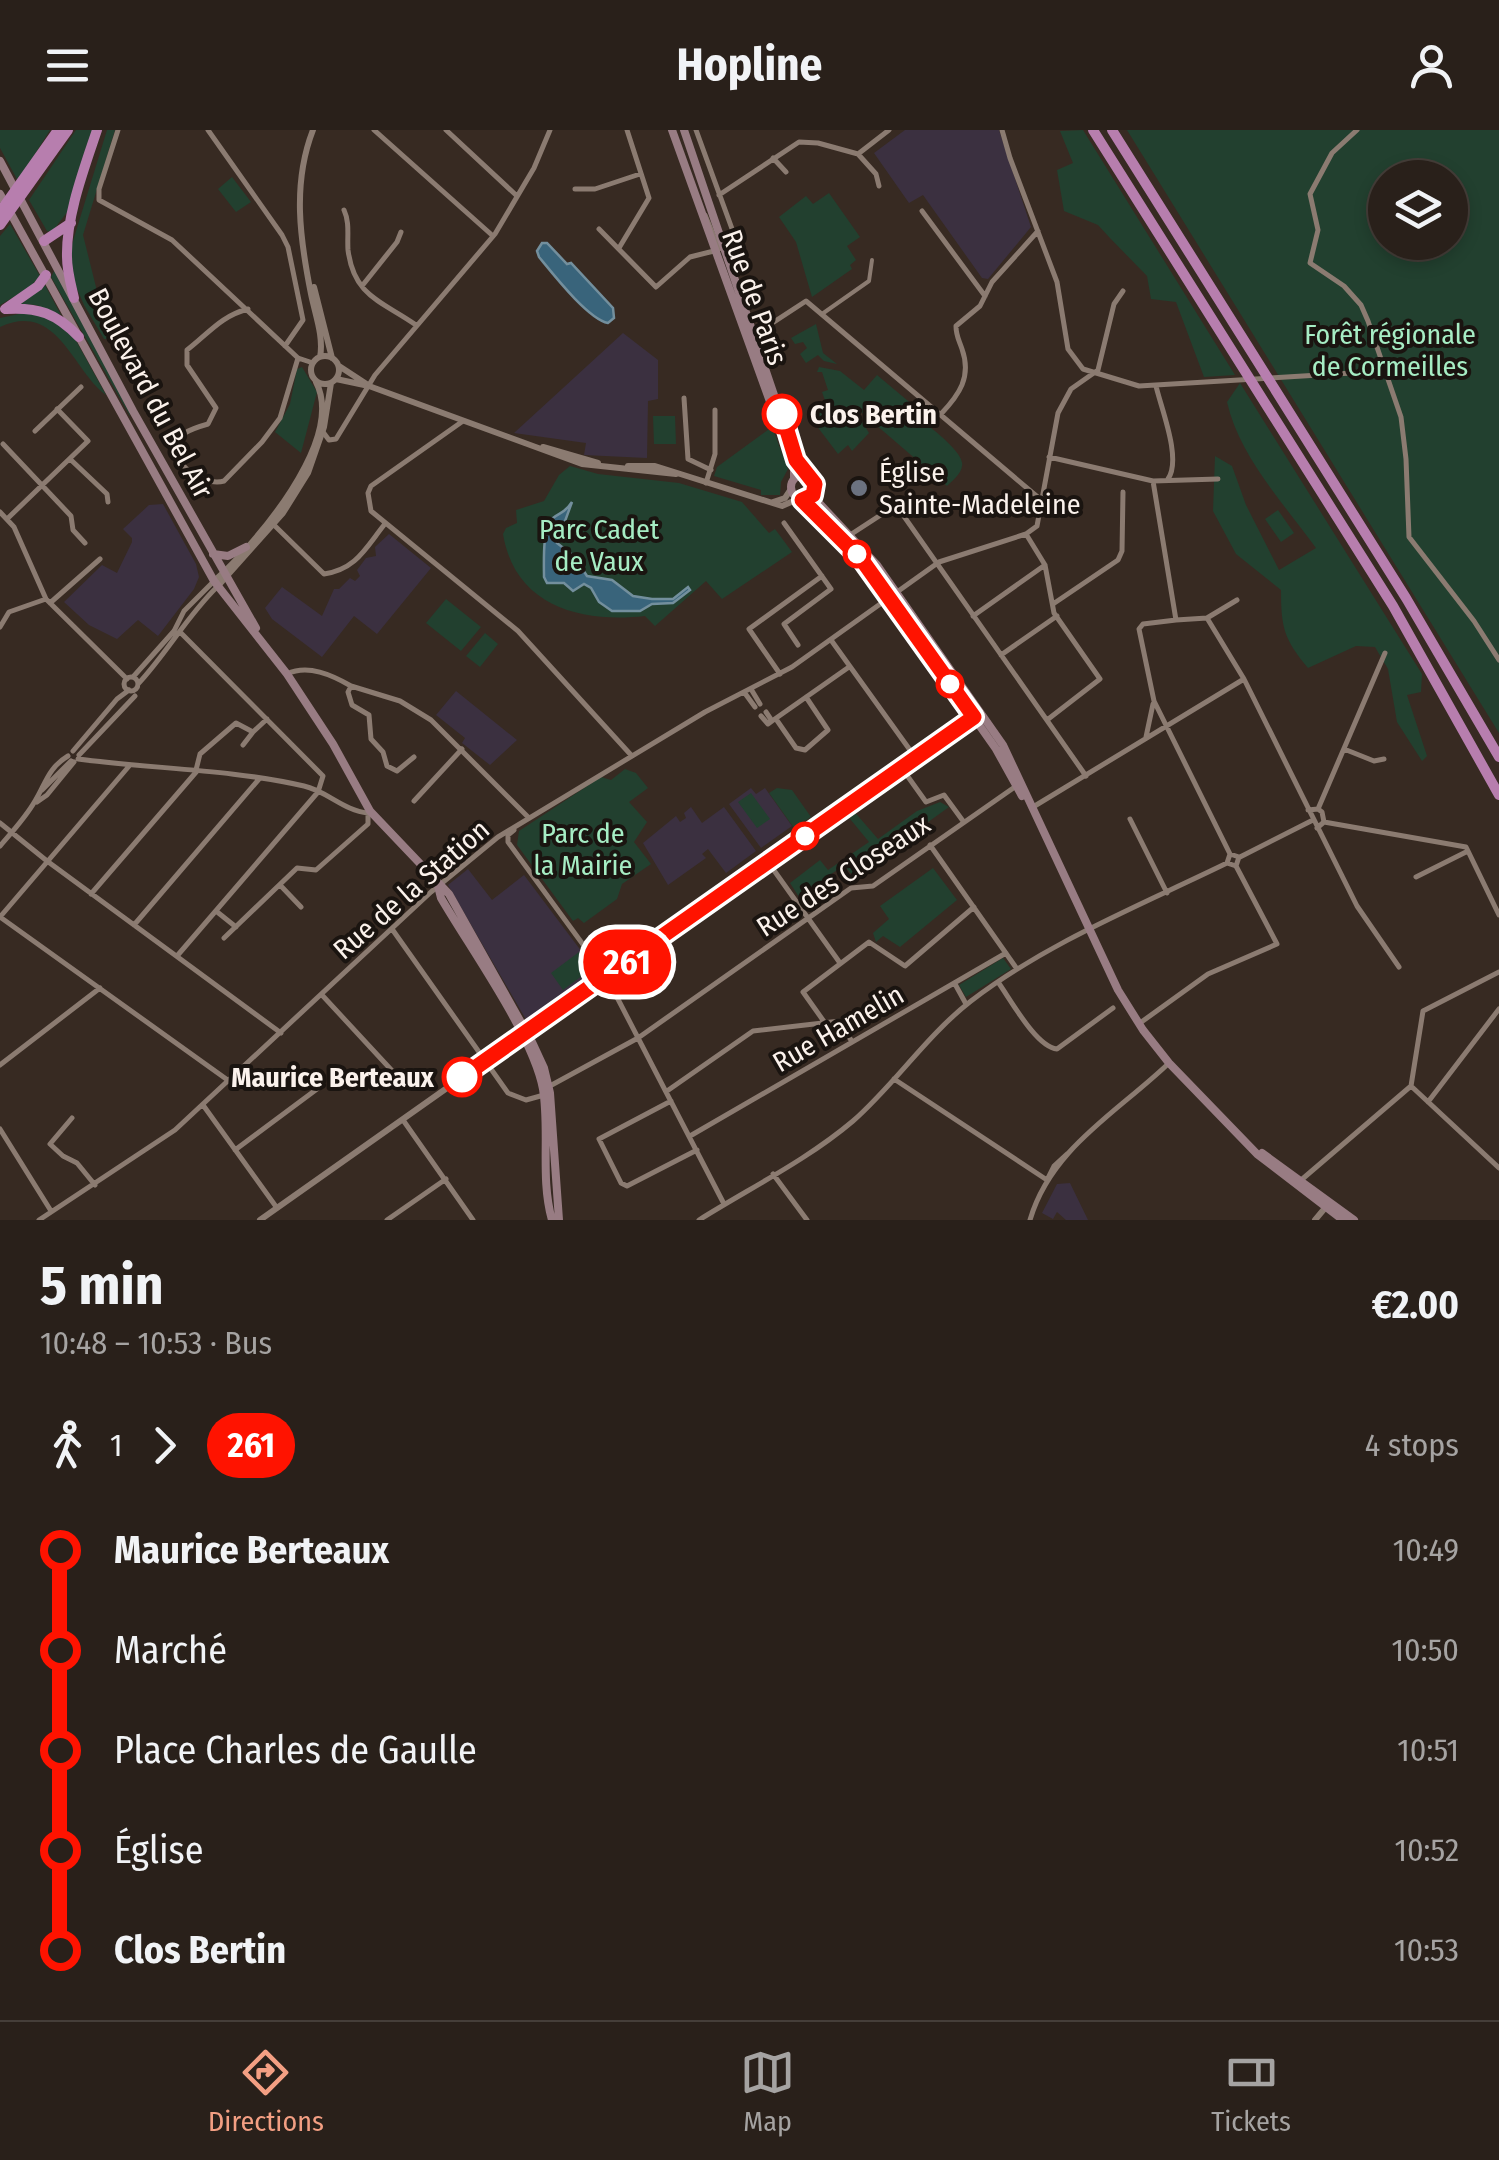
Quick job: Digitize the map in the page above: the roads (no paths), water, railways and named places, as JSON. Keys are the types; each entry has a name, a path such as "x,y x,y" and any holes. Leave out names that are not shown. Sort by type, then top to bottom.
{"highway":[{"path":"0,212 58,130"},
{"path":"0,225 68,130"},
{"path":"74,298 67,260 72,222 97,130"},
{"path":"1093,130 1393,606 1499,796"},
{"path":"1112,130 1406,598 1499,757"},
{"path":"44,242 72,222"},
{"path":"3,310 38,286 46,275"},
{"path":"3,310 45,311 78,337"}],"main road":[{"name":"Rue de Paris","path":"672,130 700,209 743,300 794,454 806,475"},
{"name":"Rue de Paris","path":"684,130 794,468 794,479"},
{"name":"Boulevard du Bel Air","path":"2,166 224,576 333,744 369,812 448,894 524,1034 546,1091 548,1202 556,1220"},
{"name":"Boulevard du Bel Air","path":"0,194 216,584 266,645"},
{"path":"20,231 44,242"},
{"path":"46,275 51,254"},
{"path":"893,595 852,548 790,489 794,479 806,475 814,481 819,504 850,535 893,595 977,714 1030,807 1138,1024 1168,1063 1250,1146 1344,1219"},
{"path":"800,500 815,492"},
{"path":"212,554 228,556 246,547"},
{"path":"1298,1184 1322,1196 1344,1219"}],"street":[{"path":"118,130 99,200 172,240 298,358 332,358"},
{"path":"208,130 278,227 288,247 303,320 285,346"},
{"path":"224,576 286,497 307,462 322,408 311,373 321,342 304,252 299,195 313,130"},
{"path":"374,130 493,236"},
{"path":"446,130 518,196"},
{"path":"323,432 329,440 336,439 369,386 416,325 493,236 518,196 550,130"},
{"path":"618,248 649,198 627,130"},
{"path":"600,229 656,287 690,257 734,243 696,130"},
{"path":"858,154 889,130"},
{"path":"1002,130 1062,300 1068,349 1083,369 1139,386 1434,368"},
{"path":"1358,130 1332,153 1310,194 1318,230 1310,263 1344,286 1361,305 1401,418 1409,537 1499,660"},
{"path":"719,195 773,158 806,142 858,154 876,174 880,186"},
{"path":"773,158 786,172"},
{"path":"575,189 596,189 640,174"},
{"path":"344,210 349,219 350,264 361,288 383,308 398,312 416,325"},
{"path":"922,212 985,296"},
{"path":"941,414 959,395 965,380 966,363 956,326 980,306 992,282 1038,231"},
{"path":"361,288 398,242 401,232"},
{"path":"304,252 332,358 369,386 538,447 604,464 649,465 782,506 800,500"},
{"path":"822,314 869,281 872,260"},
{"path":"1047,720 1100,678 1057,616 1045,565 1026,534 1037,526 1048,457 1064,396 1100,365 1114,304 1123,291"},
{"path":"754,335 806,300 1040,499"},
{"path":"248,309 218,321 187,350 187,364 216,408 208,424 188,432 178,443 177,455 186,468 206,482 224,481 280,418 298,358"},
{"path":"34,804 48,795 174,632 184,612 274,524 308,473 323,432 338,366"},
{"path":"316,382 369,386"},
{"path":"1156,385 1174,467 1168,478"},
{"path":"35,431 80,387"},
{"path":"684,398 688,459 711,470"},
{"path":"8,520 88,441 58,409"},
{"path":"706,483 715,454 716,410"},
{"path":"463,421 371,486 371,511 522,635 632,755"},
{"path":"3,444 70,516 73,530 85,543"},
{"path":"1048,457 1153,481 1218,479"},
{"path":"70,459 107,494 108,502"},
{"path":"1153,481 1176,620"},
{"path":"769,502 782,500 790,489"},
{"path":"1053,604 1118,560 1122,551 1122,492"},
{"path":"850,535 896,505 1086,776"},
{"path":"0,512 14,527 48,601 135,690 216,584"},
{"path":"784,523 831,589 784,624"},
{"path":"274,524 324,574 351,566 384,525"},
{"name":"Rue de la Station","path":"39,1220 175,1130 438,886 493,843 632,755 780,674 936,564 968,550 1026,534"},
{"path":"0,627 8,612 48,601 100,559"},
{"path":"973,616 1045,565"},
{"path":"780,674 749,628 822,576"},
{"path":"1227,863 1230,854 1154,702 1139,629 1143,624 1207,618 1238,600"},
{"path":"773,611 798,645"},
{"path":"1001,656 1057,616"},
{"path":"1207,618 1244,679 1357,906 1399,967"},
{"path":"177,956 318,792 323,776 182,633"},
{"path":"831,640 915,758"},
{"path":"1318,809 1384,654"},
{"path":"774,720 849,666"},
{"path":"286,674 326,673 416,709 462,749 529,818"},
{"path":"1030,807 1244,679"},
{"path":"74,757 117,699 130,685 138,684"},
{"path":"351,686 348,692 352,705 369,715 371,739 383,752 387,766 398,770 414,756"},
{"path":"747,691 758,705"},
{"path":"764,714 774,720 796,748 805,750 828,730 806,698"},
{"path":"1146,737 1154,702"},
{"path":"260,1220 977,714"},
{"path":"243,745 267,718"},
{"path":"91,894 197,770 200,754 236,724 254,732"},
{"path":"414,800 462,749"},
{"path":"1344,749 1374,761 1384,759"},
{"path":"0,846 34,804 54,765 74,757 310,787 356,812 369,812 368,824 316,870 297,868 224,938"},
{"path":"130,765 0,917 229,1081"},
{"path":"902,767 926,802 944,795 964,822"},
{"path":"134,925 260,778"},
{"name":"Rue des Closeaux","path":"546,1091 638,1038 851,888 873,886 1018,784"},
{"path":"1308,810 1318,809 1324,822"},
{"path":"1130,819 1167,892"},
{"path":"1230,854 1239,857 1314,820"},
{"path":"1317,828 1324,822"},
{"path":"1324,822 1466,847 1499,915"},
{"path":"0,823 47,862 281,1032"},
{"path":"519,826 508,836 508,842 606,976 724,1204"},
{"path":"493,843 508,842"},
{"path":"930,844 1017,969"},
{"path":"1416,877 1468,850"},
{"path":"1236,866 1239,857"},
{"path":"768,862 840,964"},
{"path":"698,1220 834,1136 966,1004 1017,969 1227,863 1236,866 1277,944 1208,974 1138,1024"},
{"path":"280,885 302,907"},
{"path":"825,1023 803,992 869,942 905,966 974,907"},
{"path":"216,910 236,926"},
{"path":"392,929 508,1094 526,1100 546,1091"},
{"name":"Rue Hamelin","path":"690,1136 1006,953"},
{"path":"1298,1184 1376,1112 1411,1086 1423,1011 1499,972"},
{"path":"998,982 1041,1042 1052,1049 1058,1049 1114,1008"},
{"path":"954,984 966,1004"},
{"path":"0,1065 100,988"},
{"path":"322,995 396,1075"},
{"path":"1428,1102 1499,1009"},
{"path":"667,1092 753,1031 840,1021 852,1042"},
{"path":"1031,1218 1057,1166 1104,1115 1168,1063"},
{"path":"894,1078 1047,1180"},
{"path":"1411,1086 1499,1168"},
{"path":"235,1150 317,1089"},
{"path":"671,1101 599,1139 621,1183 627,1186 697,1150"},
{"path":"203,1106 277,1208"},
{"path":"72,1118 50,1144 77,1162 95,1186"},
{"path":"402,1119 472,1220"},
{"path":"0,1128 52,1212"},
{"path":"773,1174 808,1220"},
{"path":"388,1220 446,1179"},
{"path":"1314,1220 1325,1208 1322,1196"}],"water":[{"path":"542,243 547,243 567,264 571,263 613,308 614,318 608,323 600,320 571,295 539,257 537,251"},
{"path":"572,502 557,543 574,556 587,576 612,580 633,596 652,599 673,599 688,587 690,590 673,603 652,604 640,611 612,611 584,584 573,591 564,583 547,583 547,529 553,518"}],"place":[{"name":"Clos Bertin","path":"782,414"},
{"name":"Église Sainte-Madeleine","path":"859,488"},
{"name":"Maurice Berteaux","path":"462,1077"}],"park label":[{"name":"Forêt régionale de Cormeilles","path":"1390,350"},
{"name":"Parc Cadet de Vaux","path":"599,545"},
{"name":"Parc de la Mairie","path":"583,849"}]}
